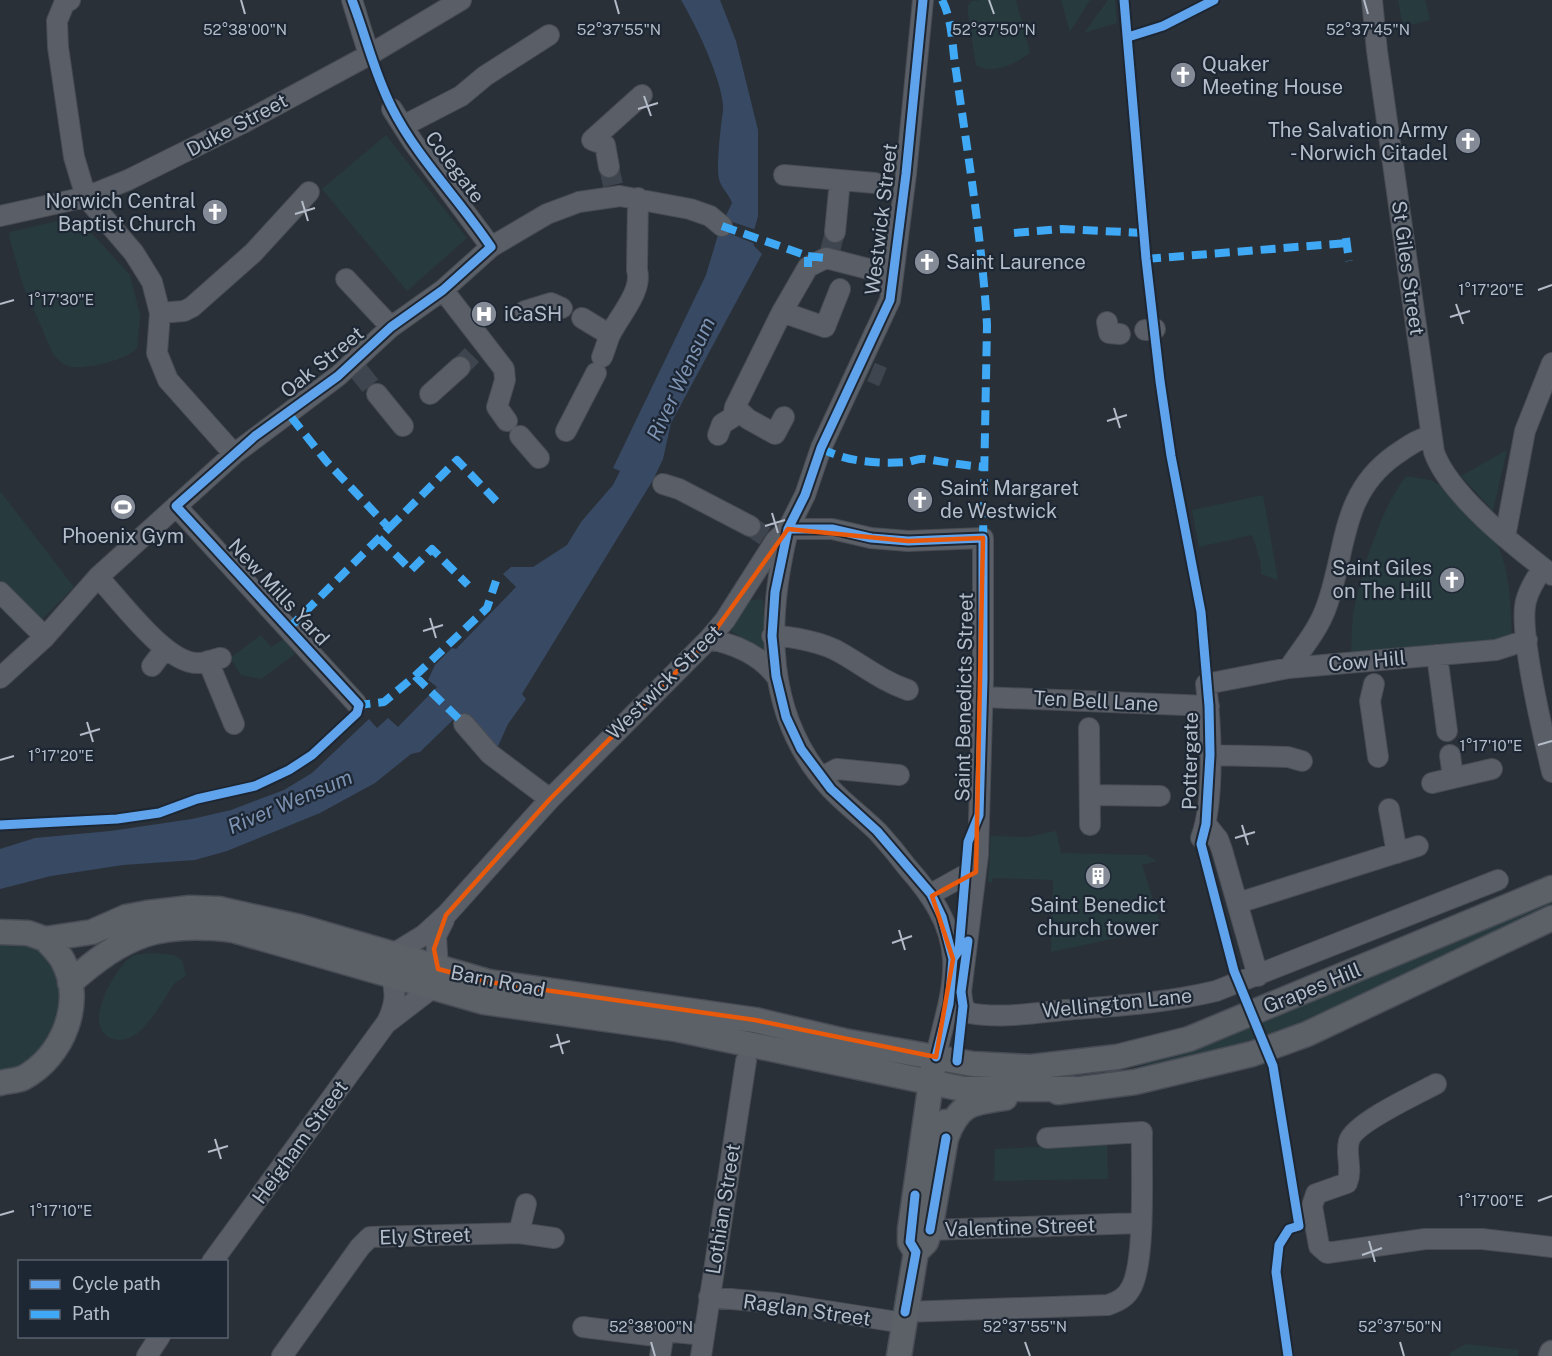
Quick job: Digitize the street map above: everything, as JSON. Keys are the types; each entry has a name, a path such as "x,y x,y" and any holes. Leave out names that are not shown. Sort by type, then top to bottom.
{"main road":[{"name":"Grapes Hill","path":"946,1059 1040,1066 1117,1058 1189,1039 1552,888"},
{"name":"Barn Road","path":"2,929 45,939 92,932 126,917 147,913 190,908 219,909 300,927 392,965 435,979 484,1002 676,1029 940,1084"},
{"name":"Grapes Hill","path":"946,1137 956,1114 980,1102 1134,1082 1252,1054 1307,1034 1552,918"},
{"name":"Barn Road","path":"70,983 100,956 130,938 179,927 233,930 392,965"},
{"path":"11,1081 46,1062 63,1037 70,1014 70,983 63,961 45,939"},
{"name":"Barn Road","path":"435,979 500,984 755,1020 946,1059"},
{"path":"916,1252 910,1242 910,1229 946,1059"},
{"name":"Grapes Hill","path":"940,1084 1074,1089"},
{"path":"899,1356 916,1252 926,1242 930,1230 946,1137 940,1084"}],"street":[{"path":"70,0 64,4 57,21 58,47 74,157 86,197 144,268 152,282 160,313 157,353 163,370 188,403 234,454"},
{"path":"352,0 369,55"},
{"name":"Duke Street","path":"0,216 86,197 128,180 243,123 369,55 461,0"},
{"name":"Westwick Street","path":"392,965 446,915 550,799 709,639 725,620 763,535 788,529 805,495 821,448 882,322 890,300 906,174 923,0"},
{"name":"St Giles Street","path":"1372,0 1434,452 1443,472 1486,518 1505,537 1548,572"},
{"name":"Colegate","path":"403,126 461,96 485,76 549,35"},
{"path":"566,431 599,365 610,335 634,292 639,277 620,186 605,145 592,140 642,95"},
{"name":"Colegate","path":"392,109 491,247"},
{"path":"784,175 875,183"},
{"path":"718,435 722,424 733,417 735,407 782,312 808,267 830,247 840,180"},
{"path":"620,186 710,216 722,226"},
{"name":"Oak Street","path":"0,678 45,637 98,577 234,454 355,366 391,327 443,290 491,247 547,213 620,186"},
{"path":"160,313 184,311 192,307 253,253 309,192"},
{"path":"830,247 892,275"},
{"path":"346,279 391,327"},
{"path":"782,312 825,327 840,289"},
{"path":"443,290 472,356 504,369 505,380 497,407 539,458"},
{"path":"525,311 551,303 562,308"},
{"path":"582,318 610,335"},
{"path":"430,394 472,356"},
{"path":"1505,537 1525,431 1552,363"},
{"path":"377,394 403,426"},
{"path":"735,407 748,419 775,434 784,417"},
{"path":"1289,668 1320,623 1332,588 1347,520 1364,487 1389,459 1415,441 1431,436"},
{"path":"663,484 679,489 763,535"},
{"name":"New Mills Yard","path":"176,506 357,703"},
{"path":"788,529 775,592 772,636 776,676 791,728 801,749 822,777 877,831 931,894 946,929 953,959 946,1059"},
{"name":"Saint Benedicts Street","path":"788,529 832,529 871,538 908,541 983,538 982,697 976,872 961,992 963,1006"},
{"path":"1548,572 1526,603 1527,640 1552,772"},
{"path":"98,577 165,649 181,659 198,663 214,659 234,724"},
{"path":"0,592 45,637"},
{"path":"772,636 788,636 840,651 878,679 908,690"},
{"path":"709,639 740,649 767,664 776,676"},
{"name":"Cow Hill","path":"1206,684 1289,668 1376,672 1437,655 1496,650 1527,640"},
{"path":"152,666 165,649"},
{"path":"1437,655 1447,731"},
{"path":"1376,672 1370,701 1378,757"},
{"name":"Pottergate","path":"1206,684 1210,755 1204,831 1218,839 1258,976"},
{"name":"Ten Bell Lane","path":"982,697 1089,714 1209,706"},
{"path":"1089,714 1090,825"},
{"path":"464,724 490,754 550,799"},
{"path":"1210,755 1288,757 1302,761"},
{"path":"1449,755 1454,778"},
{"path":"822,777 837,769 898,775"},
{"path":"1432,783 1492,769"},
{"path":"1090,795 1160,796"},
{"path":"1389,809 1397,853"},
{"path":"1238,903 1418,846"},
{"path":"931,894 965,875 976,872"},
{"name":"Wellington Lane","path":"963,1006 969,1013 993,1015 1185,998 1258,976 1434,898 1498,880"},
{"name":"Westwick Street","path":"435,979 436,936 446,915"},
{"name":"Heigham Street","path":"213,1260 387,1022 394,1007 395,986 392,965"},
{"name":"Heigham Street","path":"387,1022 435,979"},
{"name":"Lothian Street","path":"701,1356 746,1061"},
{"path":"0,1097 11,1081"},
{"path":"1436,1084 1381,1113 1354,1133 1349,1140 1350,1174 1353,1188 1316,1194 1312,1206 1319,1246 1328,1253 1425,1239 1482,1239 1552,1247"},
{"path":"1047,1138 1142,1132 1140,1223"},
{"path":"519,1233 526,1204"},
{"name":"Raglan Street","path":"709,1297 905,1318 1112,1313 1133,1284 1139,1255 1140,1223"},
{"name":"Valentine Street","path":"930,1230 1110,1233 1140,1223"},
{"name":"Ely Street","path":"282,1356 360,1247 370,1238 519,1233 554,1238"},
{"path":"583,1327 661,1346 664,1331 704,1335"}],"highlighted area":[{"path":"788,529 908,541 983,538 976,872 932,896 953,959 936,1057 755,1020 489,982 438,969 434,949 446,915 550,799 709,639"}],"green space":[{"path":"1016,0 1030,53 1004,67 990,69 976,65 967,7 971,1"},
{"path":"1061,0 1090,0 1070,32"},
{"path":"1108,0 1115,0 1117,23 1084,33"},
{"path":"1398,0 1425,0 1430,20 1407,26 1402,22"},
{"path":"386,135 467,238 407,291 322,189"},
{"path":"66,219 86,227 130,275 140,315 137,348 124,357 94,366 75,367 61,363 53,354 23,285 9,237 10,232"},
{"path":"1507,450 1493,511 1461,476"},
{"path":"1406,476 1430,480 1439,485 1468,511 1498,546 1507,579 1511,615 1512,637 1504,644 1351,655 1354,610 1368,554 1381,520"},
{"path":"0,491 74,587 40,621 0,580"},
{"path":"1263,495 1278,580 1261,574 1261,563 1252,535 1199,547 1192,510"},
{"path":"763,599 766,654 728,629 746,601"},
{"path":"261,635 271,647 284,639 295,654 261,679 241,675 230,658"},
{"path":"1056,831 1061,853 1146,855 1157,861 1142,865 1160,921 1150,931 1051,952 1053,880 993,878 992,883 988,882 991,836 1027,837"},
{"path":"1552,900 1552,907 1267,1041 1189,1060 1104,1070"},
{"path":"0,939 29,944 43,955 52,967 59,995 55,1025 41,1050 22,1064 0,1072"},
{"path":"153,953 174,955 182,960 186,976 173,985 140,1031 123,1040 113,1039 104,1033 100,1024 103,999 109,986 116,973 131,957"},
{"path":"1107,1144 1108,1179 994,1181 995,1149"},
{"path":"1466,1344 1519,1350 1518,1356 1449,1356 1451,1352"}],"water":[{"name":"River Wensum","path":"681,0 720,0 736,41 758,130 758,216 752,238 754,246 762,254 671,423 663,459 653,480 522,694 526,699 508,724 494,755 456,717 420,752 411,754 375,783 320,813 227,851 195,860 123,865 51,876 0,889 0,849 35,838 110,831 192,819 231,810 284,790 312,773 369,719 377,728 388,718 398,727 437,687 428,680 435,665 452,648 456,649 516,587 503,574 511,567 533,567 567,545 581,522 613,485 620,471 613,468 706,275 720,228 732,203 718,174 723,111 719,86 701,38"}],"pier":[{"path":"724,219 756,230 753,243 721,230"}],"tunnel":[{"path":"609,167 613,185"},
{"path":"830,251 835,232"},
{"path":"460,367 472,355"},
{"path":"358,370 377,394"},
{"path":"871,372 883,377"},
{"path":"750,526 765,536"}],"marked path":[{"path":"942,0 952,35 985,293 987,325 983,538"},
{"path":"722,226 808,256 808,267"},
{"path":"1014,233 1062,229 1144,233"},
{"path":"1346,238 1349,261"},
{"path":"1146,259 1347,243"},
{"path":"808,256 826,258"},
{"path":"288,413 327,462 389,528 288,629"},
{"path":"821,448 830,453 862,461 896,463 923,459 986,467"},
{"path":"389,528 457,460 498,503"},
{"path":"379,538 411,570 432,549 468,585"},
{"path":"356,703 359,705 384,702 415,676 487,608 496,581"},
{"path":"415,676 464,724"}],"cycle path":[{"path":"0,825 117,819 159,813 197,799 255,786 289,770 312,755 357,713 359,705 176,506 255,436 338,376 391,327 443,290 491,247 426,162 402,126 380,81 352,0"},
{"path":"923,0 906,174 890,300 821,448 805,495 788,529 775,592 772,636 776,676 786,717 801,749 831,789 877,831 931,894 942,917 953,959 949,1004 936,1057"},
{"path":"1124,0 1146,259 1160,381 1171,456 1201,612 1209,706 1210,755 1206,824 1201,844 1234,971 1273,1066 1299,1226 1289,1229 1279,1245 1276,1272 1288,1356"},
{"path":"1128,37 1163,26 1214,0"},
{"path":"788,529 832,529 871,538 908,541 983,538 983,679 979,815 968,842 959,950 953,959"},
{"path":"957,1061 963,1006 961,992 968,941"},
{"path":"930,1230 946,1138"},
{"path":"905,1312 916,1252 910,1242 915,1195"}],"place":[{"name":"Quaker Meeting House","path":"1183,75"},
{"name":"The Salvation Army - Norwich Citadel","path":"1468,141"},
{"name":"Norwich Central Baptist Church","path":"215,212"},
{"name":"Saint Laurence","path":"927,262"},
{"name":"iCaSH","path":"484,314"},
{"name":"Saint Margaret de Westwick","path":"920,500"},
{"name":"Phoenix Gym","path":"123,507"},
{"name":"Saint Giles on The Hill","path":"1452,580"},
{"name":"Saint Benedict church tower","path":"1098,876"}]}
